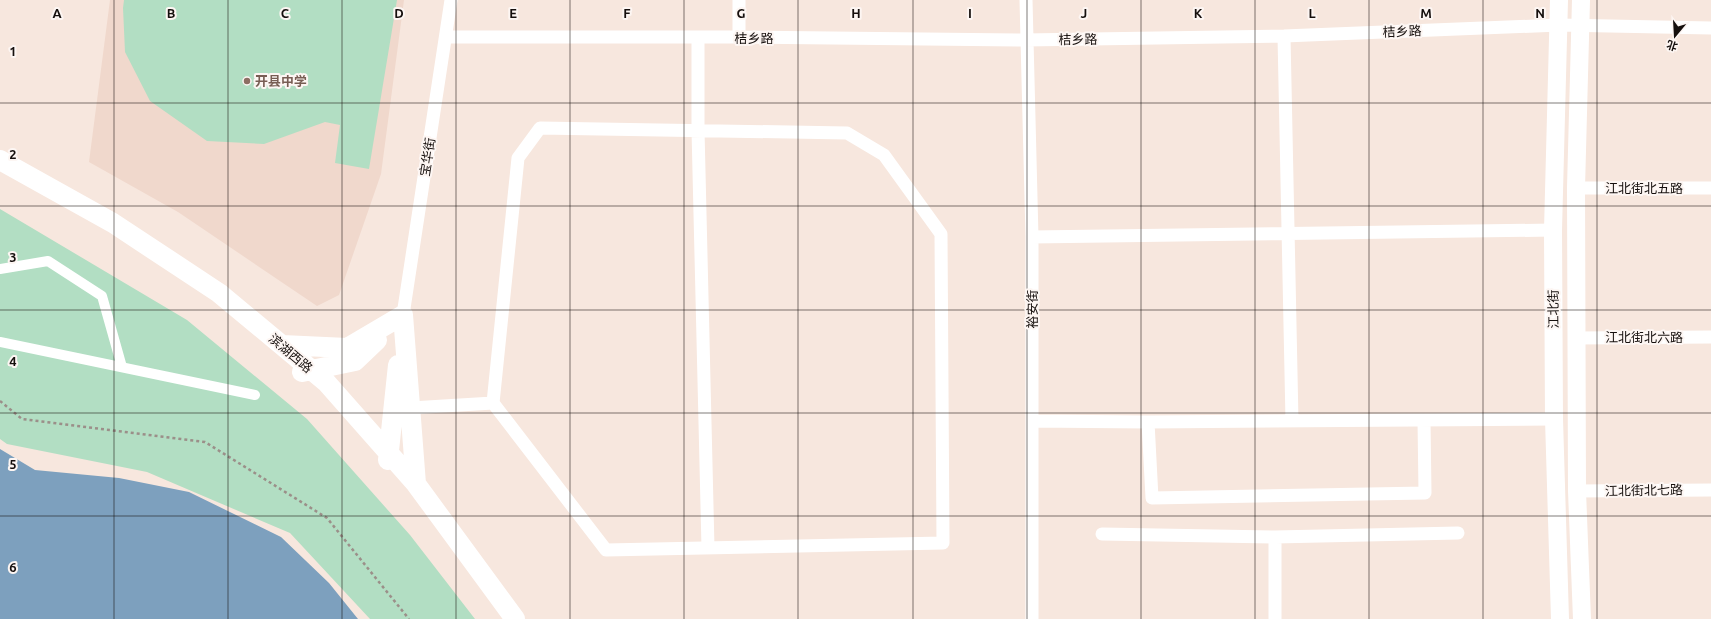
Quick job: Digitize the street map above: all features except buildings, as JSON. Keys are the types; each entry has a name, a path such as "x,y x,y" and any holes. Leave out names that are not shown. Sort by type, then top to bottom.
{"main road":[{"name":"江北街","path":"1559,0 1552,230 1554,419 1560,619"},
{"name":"江北街","path":"1581,0 1576,188 1578,491 1582,619"},
{"name":"滨湖西路","path":"0,160 113,223 219,293 282,345 305,372"},
{"name":"滨湖西路","path":"0,175 107,233 212,302 305,372 326,382 388,460 407,491 500,619"},
{"path":"282,345 347,348 403,315"},
{"path":"305,372 355,361 403,315"},
{"path":"403,315 416,484"},
{"path":"388,460 403,315"},
{"name":"滨湖西路","path":"388,460 416,484 515,619"}],"street":[{"name":"宝华街","path":"403,315 451,0"},
{"path":"739,0 739,37"},
{"name":"裕安街","path":"1026,0 1032,236 1032,619"},
{"name":"桔乡路","path":"446,37 739,37 1026,40 1284,36 1559,25 1711,28"},
{"path":"1284,36 1292,421"},
{"path":"698,38 698,130 708,548"},
{"path":"540,128 847,133 884,155 941,234 944,543 606,550 493,403 518,158 540,128"},
{"name":"江北街北五路","path":"1576,188 1711,188"},
{"path":"1032,236 1288,235 1552,230"},
{"path":"0,268 48,261 102,296 122,367"},
{"name":"江北街北六路","path":"1578,338 1711,337"},
{"path":"0,342 255,395"},
{"path":"410,408 493,403"},
{"path":"1032,421 1148,422 1554,419"},
{"path":"1148,422 1152,498 1424,493 1424,420"},
{"name":"江北街北七路","path":"1578,491 1711,490"},
{"path":"1102,534 1275,537 1458,533"},
{"path":"1274,619 1275,537"}],"path":[{"path":"0,400 22,419 205,442 327,518 409,619"}],"shaded area":[{"name":"开县中学","path":"110,0 404,0 381,174 339,295 317,306 178,212 89,162"}],"green space":[{"path":"124,0 397,0 369,169 335,163 340,125 325,122 264,144 207,141 150,101 125,52"},
{"path":"0,209 187,320 307,419 410,535 475,619 370,619 290,533 147,472 7,444 0,439"}],"water":[{"path":"0,449 35,470 119,478 189,492 281,537 329,583 358,619 0,619"}],"place":[{"name":"开县中学","path":"247,81"}]}
